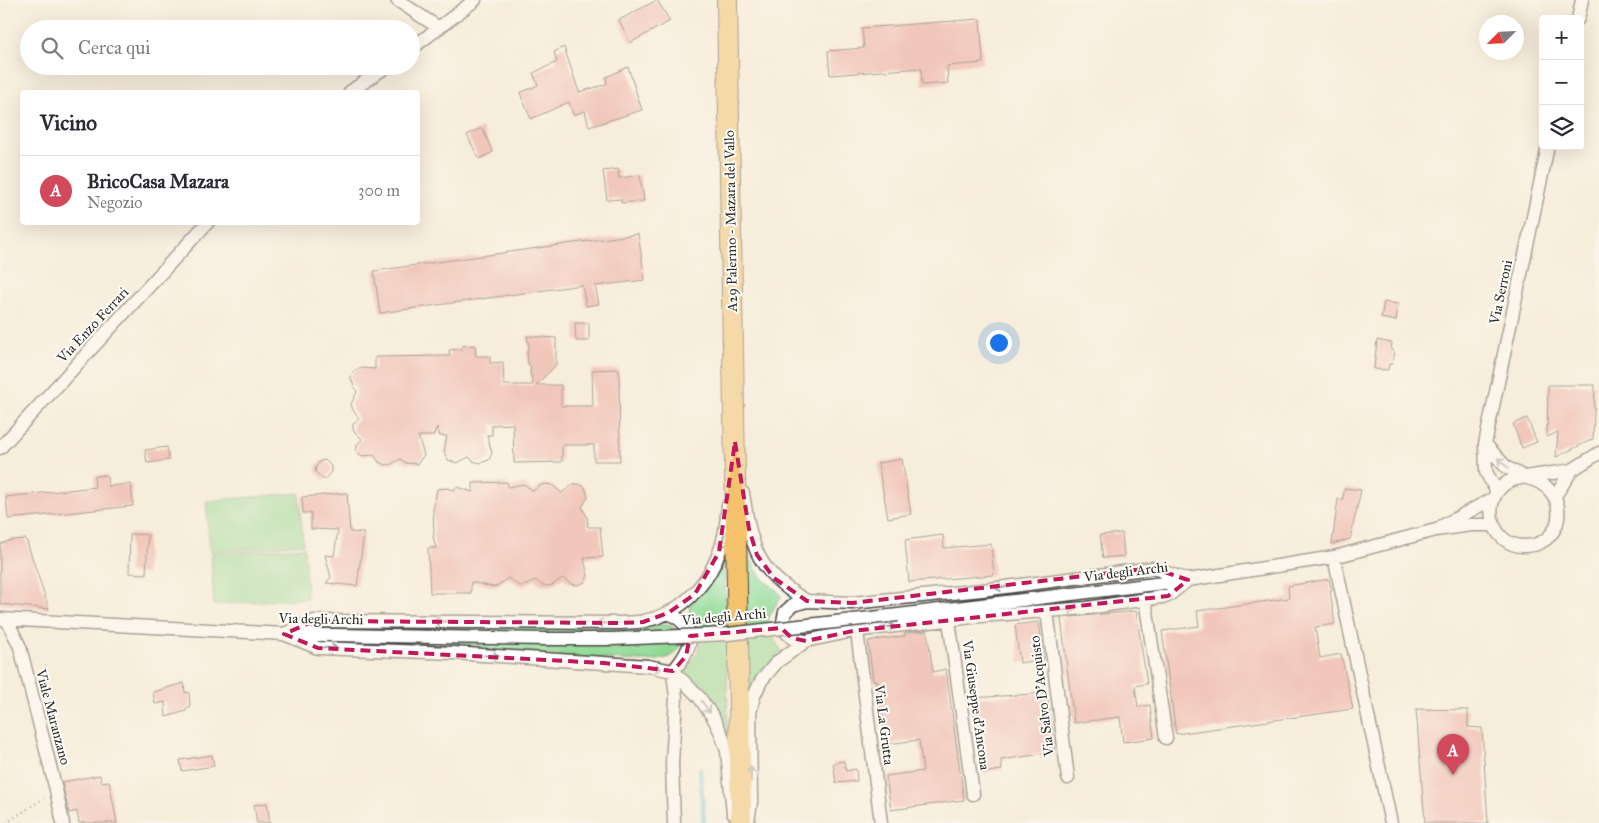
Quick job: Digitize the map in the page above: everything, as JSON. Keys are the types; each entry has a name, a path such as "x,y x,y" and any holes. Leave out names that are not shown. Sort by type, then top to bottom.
{"main road":[{"name":"A29 Palermo - Mazara del Vallo","path":"728,0 742,823"}],"street":[{"path":"397,0 439,28"},
{"path":"420,42 475,0"},
{"path":"1579,15 1582,0"},
{"path":"353,90 374,75"},
{"name":"Via Serroni","path":"1495,495 1486,472 1485,444 1547,150"},
{"name":"Via Enzo Ferrari","path":"0,448 205,225"},
{"path":"735,442 749,530 757,554 774,578 792,593 807,601"},
{"path":"284,634 314,621 621,623 643,622 668,613 695,594 711,570 719,552 724,535 735,442"},
{"path":"1485,444 1506,467 1526,478 1544,483 1555,496 1559,511 1556,526 1552,533 1540,543 1532,546 1516,545 1502,538 1493,525 1490,511 1495,495 1507,482 1526,478 1572,470 1599,453"},
{"path":"1555,496 1572,470"},
{"name":"Via degli Archi","path":"1436,530 1495,495"},
{"name":"Via degli Archi","path":"2,618 284,634 612,639 728,634 1188,580 1334,557 1436,530 1471,525 1493,525"},
{"path":"1334,557 1391,823"},
{"path":"806,641 792,638 786,632 783,622 785,612 793,605 807,601 861,602 982,590 1153,568 1188,580"},
{"path":"748,823 751,802 750,713 754,696 761,681 777,662 806,641 856,631 949,620 1087,608 1168,596 1188,580"},
{"path":"1145,599 1166,738"},
{"name":"Via Salvo D'Acquisto","path":"1047,611 1068,778"},
{"path":"668,613 681,619 687,627 690,639 686,656 673,671 676,698 672,763 674,823"},
{"name":"Viale Maranzano","path":"2,618 20,647 63,823"},
{"name":"Via Giuseppe d'Ancona","path":"949,620 973,794"},
{"name":"Via La Grutta","path":"856,631 881,823"},
{"path":"284,634 318,648 648,666 673,671 699,697 713,717 721,733 727,751 731,802 735,823"}],"path":[{"path":"6,823 56,790"}],"highlighted area":[{"path":"735,442 749,529 757,555 774,578 807,601 852,603 1153,568 1188,580 1168,596 853,631 806,641 792,638 781,628 690,636 686,656 673,671 604,663 318,648 284,634 314,621 621,623 643,622 668,613 695,594 719,552"}],"green space":[{"path":"299,493 303,544 210,552 206,501"},
{"path":"304,547 307,598 214,605 211,554"},
{"path":"745,548 761,576 781,597 771,613 768,624 781,652 748,700"},
{"path":"723,559 726,604 727,734 683,672 697,654 700,644 698,630 689,614 690,605"},
{"path":"450,625 605,627 669,625 677,630 679,648 667,658 642,661 452,650"}],"building":[{"path":"657,0 670,21 630,43 619,20"},
{"path":"980,19 983,63 947,66 948,83 922,85 921,68 830,75 828,51 864,48 862,28"},
{"path":"564,47 579,92 607,84 606,77 628,67 642,110 589,127 585,111 573,115 569,102 531,119 520,93 538,85 533,73 557,62 554,52"},
{"path":"482,128 493,152 479,159 467,135"},
{"path":"618,169 619,178 640,175 644,201 621,203 621,199 607,200 603,171"},
{"path":"638,234 645,280 595,286 599,304 586,306 582,285 380,313 374,271"},
{"path":"1384,302 1398,304 1396,321 1381,318"},
{"path":"575,323 589,323 589,341 576,341"},
{"path":"527,336 556,338 556,365 536,385 561,385 561,406 593,406 592,370 619,369 620,461 594,461 594,445 562,445 562,462 514,463 513,424 492,425 492,435 487,435 492,453 489,460 480,463 473,461 469,457 457,463 448,460 444,452 447,436 440,436 437,427 433,436 418,436 424,455 417,464 406,463 400,459 392,464 385,465 379,462 374,455 362,456 356,451 357,445 362,439 353,430 353,424 359,419 351,404 357,392 351,375 356,370 362,368 375,369 375,357 450,356 449,350 475,345 476,356 490,356 490,363 503,362 504,385 533,385 530,372 531,367 528,364 527,351 529,348"},
{"path":"1377,340 1392,343 1391,350 1394,351 1392,364 1389,364 1388,370 1374,369"},
{"path":"1548,385 1595,385 1593,439 1556,457 1558,432 1547,437"},
{"path":"1527,418 1537,442 1522,448 1513,424"},
{"path":"167,447 169,460 147,463 145,450"},
{"path":"902,459 911,514 888,518 878,463"},
{"path":"325,460 331,466 331,472 324,480 315,472 316,466 320,461"},
{"path":"107,475 108,486 131,484 133,506 8,519 6,497 95,487 94,476"},
{"path":"507,482 508,487 524,484 533,491 545,484 552,485 562,493 573,484 585,487 588,497 582,507 587,517 588,527 600,527 603,557 584,558 588,576 585,582 578,585 571,584 563,578 548,586 542,585 535,580 527,585 520,586 508,578 493,587 471,582 471,593 430,593 428,548 436,548 433,537 433,510 437,489 446,488 454,490 456,487 473,492 473,483"},
{"path":"1345,488 1361,490 1350,539 1332,544 1338,499 1342,500"},
{"path":"347,493 350,532 364,533 357,586 326,583 331,577 325,555 334,556 338,530 311,529 311,513 303,513 302,497"},
{"path":"1122,533 1124,556 1103,558 1100,535"},
{"path":"130,534 148,535 146,574 129,573"},
{"path":"943,535 944,548 991,544 994,575 909,582 905,540"},
{"path":"26,539 49,609 0,604 0,544 11,540"},
{"path":"1329,579 1335,624 1315,627 1320,658 1341,654 1353,709 1176,734 1162,631 1199,626 1197,611 1289,598 1288,586"},
{"path":"1136,611 1147,684 1135,686 1138,707 1150,705 1154,738 1123,742 1120,717 1074,723 1061,618"},
{"path":"1039,622 1044,659 1020,663 1015,625"},
{"path":"927,631 933,672 946,669 964,800 891,810 886,776 923,771 919,740 887,744 876,680 873,681 868,641 905,636 905,633"},
{"path":"184,683 185,693 189,692 190,708 166,717 165,702 155,704 153,692"},
{"path":"1047,693 1055,752 1001,760 1002,770 982,773 972,698"},
{"path":"1416,709 1468,710 1468,727 1482,728 1488,823 1425,823"},
{"path":"212,755 214,766 182,771 180,760"},
{"path":"844,761 846,771 856,769 857,781 836,783 833,763"},
{"path":"100,775 101,782 109,781 117,823 79,823 77,811 69,813 62,782"},
{"path":"267,803 270,823 257,823 254,805"}],"waterway":[{"path":"700,769 704,823"}],"place":[{"name":"BricoCasa Mazara","path":"1453,775"}]}
